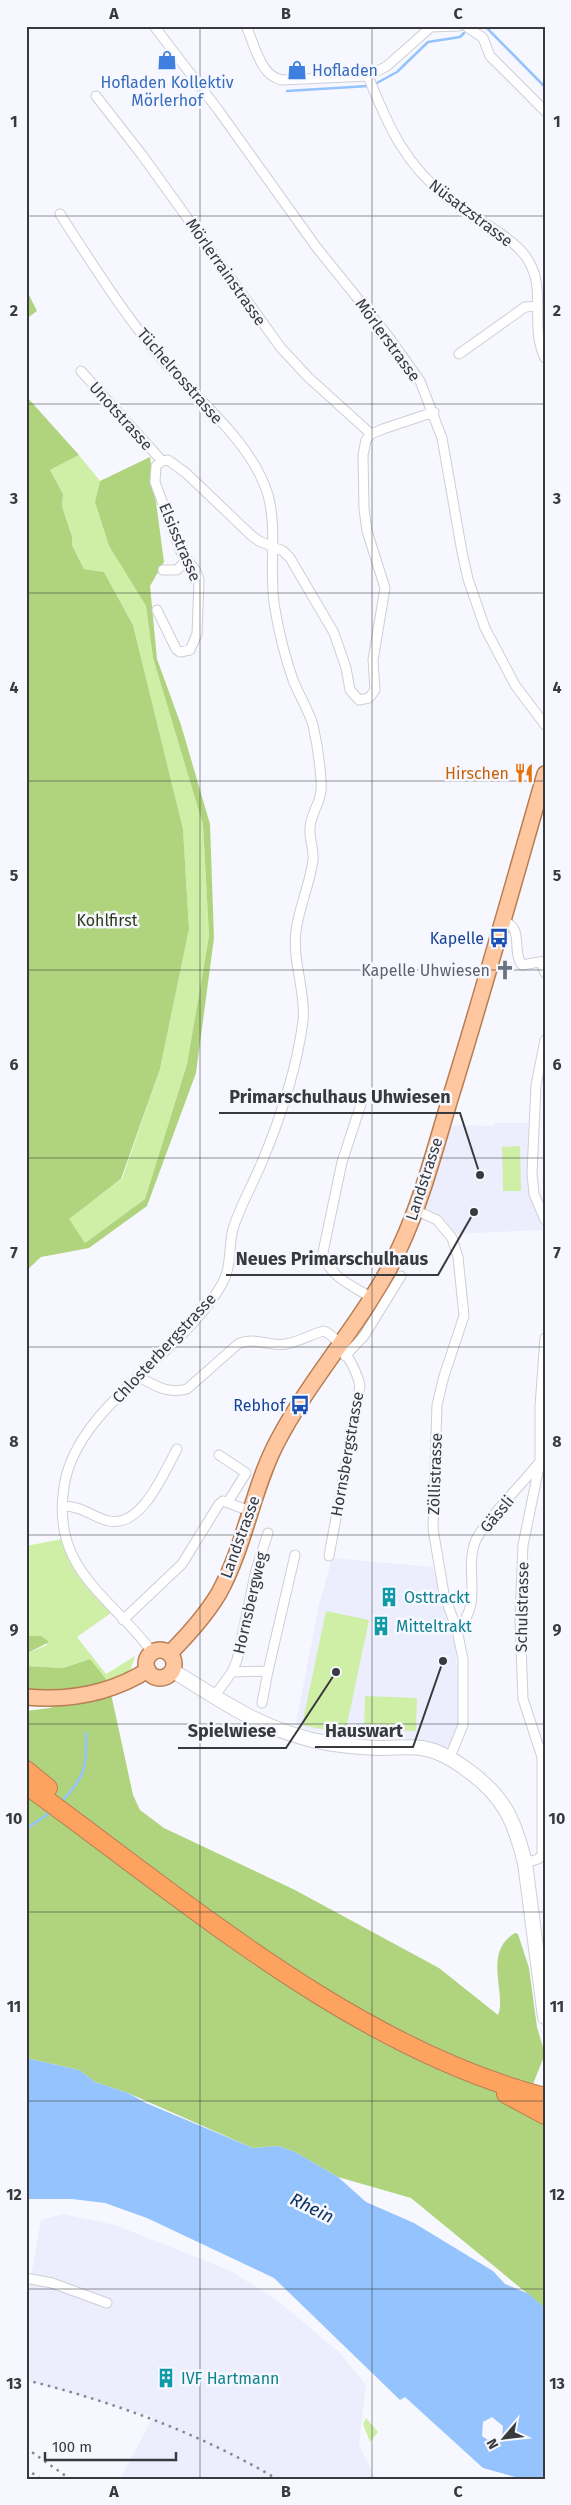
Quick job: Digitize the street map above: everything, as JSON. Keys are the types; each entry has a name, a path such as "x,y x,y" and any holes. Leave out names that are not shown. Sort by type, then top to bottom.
{"highway":[{"path":"30,1780 66,1803 84,1822 260,1944 366,2011 459,2057 545,2086"},
{"path":"30,1780 306,1986 379,2030 450,2064 545,2114"},
{"path":"450,2064 493,2081 545,2097"}],"main road":[{"name":"Landstrasse","path":"170,1653 198,1623 218,1594 232,1564 262,1474 280,1436 312,1385 343,1351 400,1246 416,1210 545,774"},
{"path":"162,1649 170,1653 175,1663 173,1671 161,1678 153,1676 148,1670 147,1659 152,1652 162,1649"},
{"path":"26,1697 58,1698 105,1691 148,1670"}],"street":[{"name":"Mörlerstrasse","path":"154,26 219,110 316,248 405,358 420,381 434,412 442,438 468,579 485,628 515,685 545,725"},
{"path":"246,26 262,66 273,78 282,80 368,76 387,66 431,27 459,26"},
{"path":"466,26 482,38 490,56 545,111"},
{"name":"Nüsatzstrasse","path":"368,76 388,126 404,153 420,174 449,199 523,253 538,282 539,346 545,358"},
{"name":"Mörlerrainstrasse","path":"96,96 154,170 281,348 308,377 371,434"},
{"name":"Tüchelrosstrasse","path":"60,214 84,252 156,352 225,427 255,466 265,488 270,508 272,547"},
{"path":"459,354 525,307 538,306"},
{"name":"Unotstrasse","path":"81,371 162,461"},
{"path":"162,461 168,460 176,463 252,536 283,551 290,558 339,644 353,695 359,700 369,698 375,690 373,660 385,588 367,531 364,509 363,455 366,440 371,434 434,412"},
{"name":"Elsisstrasse","path":"157,610 176,649 180,652 190,650 197,634 200,585 196,571 181,552 155,482 154,470 162,461"},
{"name":"Chlosterbergstrasse","path":"152,1652 91,1586 74,1561 65,1538 62,1506 66,1471 83,1436 195,1319 225,1278 230,1260 233,1231 282,1107 303,1020 296,930 312,866 313,850 309,832 310,822 322,794 313,727 292,678 276,613 271,580 272,547"},
{"path":"163,570 177,570 187,559"},
{"path":"503,920 511,924 515,931 518,960 522,965 543,962 545,974"},
{"path":"545,1040 536,1085 532,1174 534,1194 545,1220"},
{"path":"362,1100 342,1162 323,1252 326,1265 332,1272 372,1298"},
{"name":"Zöllistrasse","path":"416,1210 437,1220 452,1238 458,1257 464,1316 444,1376 437,1404 433,1529 444,1594 457,1630 463,1659 464,1721 461,1734 450,1757"},
{"path":"139,1377 166,1391 176,1392 187,1389 245,1340 282,1344 324,1332 336,1338 343,1351 364,1336 401,1276"},
{"name":"Schulstrasse","path":"524,1863 538,1859 542,1855 542,1757 523,1699 520,1619 523,1544 540,1462 540,1406 545,1338"},
{"name":"Hornsbergstrasse","path":"328,1556 359,1398 358,1374 343,1351"},
{"path":"62,1506 82,1508 112,1522 132,1516 145,1504 177,1449"},
{"path":"219,1455 246,1473 228,1502"},
{"name":"Gässli","path":"457,1630 466,1621 470,1609 472,1557 476,1540 540,1462"},
{"path":"123,1620 182,1564 215,1508 223,1501 250,1510"},
{"name":"Hornsbergweg","path":"213,1698 232,1672 242,1643 256,1570 268,1533"},
{"name":"Hornsbergweg","path":"262,1703 296,1554"},
{"path":"173,1671 213,1698 251,1718 304,1738 353,1746 420,1748 450,1757 487,1784 503,1803 514,1826 524,1863 545,2017"},
{"name":"Hornsbergweg","path":"232,1672 268,1671"},
{"path":"26,2278 52,2283 107,2303"}],"shaded area":[{"path":"494,1123 528,1123 527,1180 529,1196 543,1230 454,1234 446,1224 424,1207 449,1125 493,1126"},
{"path":"332,1558 433,1567 440,1595 455,1631 460,1728 449,1751 405,1738 308,1730 296,1723 319,1605"},
{"path":"63,2214 115,2225 231,2271 278,2301 339,2352 366,2385 359,2445 376,2479 120,2479 153,2417 26,2380 26,2282 30,2281 41,2220"}],"green space":[{"path":"26,289 37,311 26,319"},
{"name":"Kohlfirst","path":"26,396 79,455 50,470 63,494 62,506 72,536 72,545 84,569 104,572 133,625 183,829 189,929 160,1069 121,1179 69,1219 85,1243 145,1199 187,1064 209,936 203,825 153,658 146,606 109,546 95,502 100,481 150,457 164,562 150,586 157,659 181,725 210,824 214,938 196,1073 147,1206 89,1248 41,1257 26,1271"},
{"path":"79,455 100,481 95,502 109,546 146,606 153,658 203,825 209,936 187,1064 145,1199 85,1243 68,1219 122,1179 160,1069 189,929 183,829 133,625 104,572 84,569 72,545 72,535 62,506 63,494 50,470"},
{"path":"520,1146 521,1191 503,1191 502,1147"},
{"path":"62,1539 75,1570 95,1597 111,1613 77,1637 106,1674 135,1656 131,1669 110,1689 90,1659 63,1668 26,1666 26,1654 47,1645 41,1636 26,1636 26,1546"},
{"path":"326,1611 369,1620 345,1734 302,1725"},
{"path":"26,1636 41,1636 49,1642 26,1654"},
{"path":"90,1659 105,1678 110,1689 133,1795 140,1810 164,1828 295,1890 439,1968 498,2015 500,1996 497,1962 505,1941 515,1933 518,1934 529,1968 537,2027 545,2054 525,2104 545,2115 545,2308 411,2198 338,2177 295,2152 278,2146 253,2148 128,2093 95,2082 79,2070 26,2058 26,1711 50,1708 74,1698 26,1697 26,1666 63,1668"},
{"path":"365,1696 417,1698 416,1731 364,1729"},
{"path":"366,2418 378,2432 370,2442 363,2424"}],"water":[{"name":"Rhein","path":"26,2058 79,2070 95,2082 128,2093 146,2103 253,2148 278,2146 295,2152 338,2177 366,2202 414,2223 493,2271 505,2284 529,2294 545,2308 545,2479 522,2479 483,2468 405,2397 400,2400 274,2278 147,2218 105,2203 72,2199 26,2199","holes":["492,2417 503,2426 502,2437 492,2443 482,2436 483,2422"]}],"waterway":[{"path":"485,26 545,87"},
{"path":"375,84 397,72 428,42 460,37 464,33"},
{"path":"287,91 368,86"},
{"path":"60,1803 75,1786 83,1771 86,1755 86,1733"},
{"path":"26,1829 51,1812"}],"railway":[{"path":"26,2380 91,2398 155,2420 217,2447 277,2479"},
{"path":"26,2448 70,2479"},
{"path":"26,2469 41,2479"}],"place":[{"name":"Hofladen Kollektiv Mörlerhof","path":"167,60"},
{"name":"Hofladen","path":"297,70"},
{"name":"Hirschen","path":"524,773"},
{"name":"Kapelle","path":"499,938"},
{"name":"Kapelle Uhwiesen","path":"505,970"},
{"name":"Primarschulhaus Uhwiesen","path":"480,1175"},
{"name":"Neues Primarschulhaus","path":"474,1212"},
{"name":"Rebhof","path":"300,1405"},
{"name":"Osttrackt","path":"389,1597"},
{"name":"Mitteltrakt","path":"381,1626"},
{"name":"Hauswart","path":"443,1661"},
{"name":"Spielwiese","path":"336,1672"},
{"name":"IVF Hartmann","path":"166,2378"}]}
